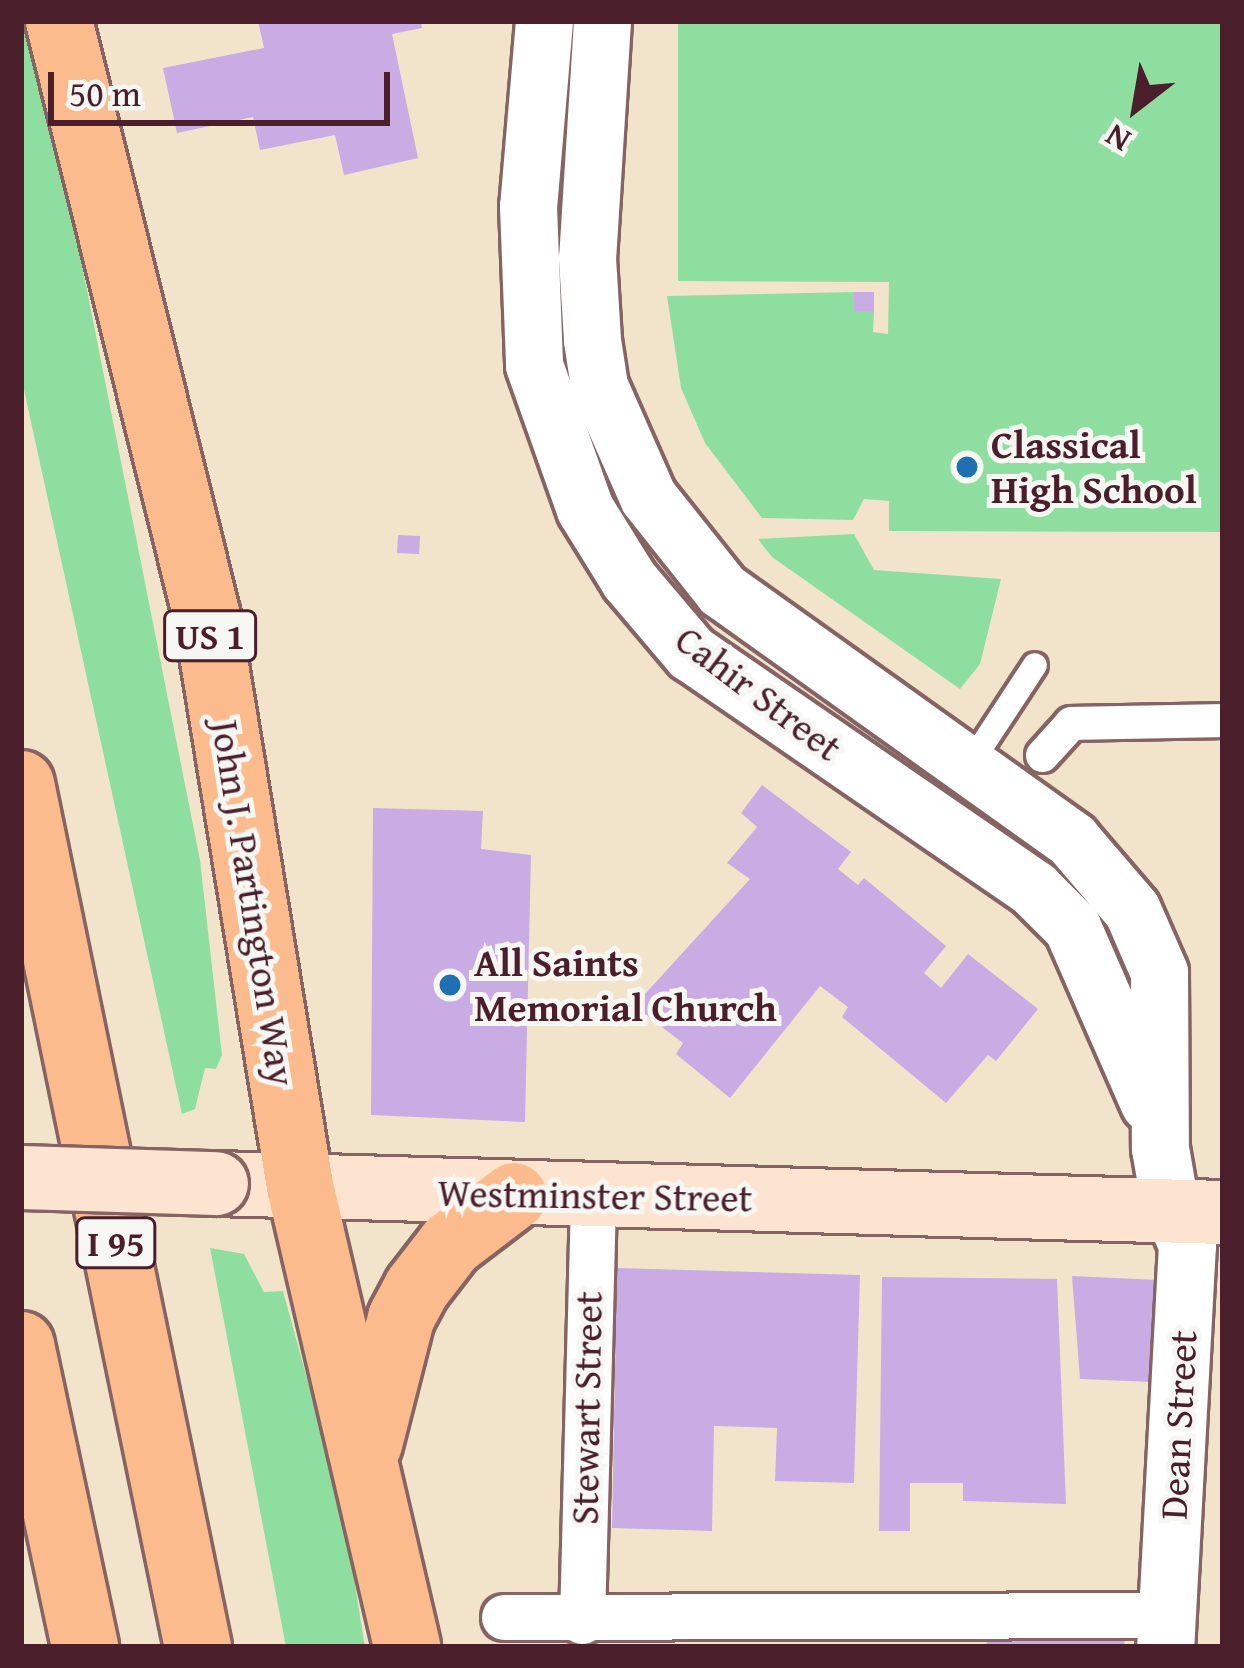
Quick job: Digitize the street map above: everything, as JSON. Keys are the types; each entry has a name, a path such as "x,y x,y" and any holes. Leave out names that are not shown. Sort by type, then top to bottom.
{"main road":[{"name":"John J. Partington Way","path":"58,21 82,94 207,617 301,1186 407,1647"},
{"name":"US 1","path":"82,94 85,21"},
{"name":"I 95","path":"21,784 198,1647"},
{"name":"Westminster Street","path":"21,1177 514,1196 1205,1202"},
{"path":"366,1454 400,1318 417,1288 451,1244 514,1196"},
{"path":"21,1345 85,1647"}],"street":[{"name":"Cahir Street","path":"544,21 528,206 534,364 585,509 628,580 691,652 1034,890 1072,927 1159,1129 1205,1202"},
{"name":"Cahir Street","path":"602,21 587,259 599,386 620,442 679,545 722,590 1072,840 1132,910 1159,972 1159,1129"},
{"path":"1042,755 1071,723 1223,720"},
{"name":"Stewart Street","path":"583,1621 593,1196"},
{"name":"Dean Street","path":"1167,1631 1187,1244 1205,1202"},
{"path":"504,1617 1167,1631"}],"lane":[{"path":"970,764 1035,665"}],"green space":[{"path":"21,21 30,21 57,139 200,860 222,1055 216,1069 205,1068 195,1109 182,1114 21,376"},
{"name":"Classical High School","path":"678,21 1223,21 1223,532 889,531 889,501 864,499 853,520 762,518 705,443 681,388 667,296 854,292 854,311 874,311 873,332 888,334 889,282 678,281"},
{"path":"854,534 874,570 1001,579 980,664 960,689 772,557 758,539"},
{"path":"210,1248 244,1254 264,1292 283,1291 343,1510 365,1647 286,1647"}],"building":[{"path":"258,21 421,21 422,28 392,34 418,158 344,175 335,135 260,150 253,117 177,133 163,68 264,48"},
{"path":"854,292 874,292 874,311 854,311"},
{"path":"398,535 420,536 419,554 397,553"},
{"path":"762,785 851,852 838,869 858,885 864,878 946,946 924,973 941,988 968,954 1038,1009 996,1061 988,1055 946,1103 842,1017 848,1007 820,986 730,1098 676,1054 683,1043 634,1006 750,879 727,863 757,827 741,813"},
{"name":"All Saints Memorial Church","path":"373,808 483,811 481,849 531,855 525,1122 371,1115"},
{"path":"617,1268 860,1275 854,1483 775,1481 777,1428 714,1426 712,1531 612,1528"},
{"path":"1072,1276 1158,1280 1151,1382 1080,1379"},
{"path":"882,1277 1057,1279 1066,1504 963,1501 963,1483 910,1483 910,1531 879,1531"},
{"path":"1125,1634 1124,1647 986,1647 987,1640"}],"place":[{"name":"Classical High School","path":"967,467"},
{"name":"All Saints Memorial Church","path":"450,985"}]}
